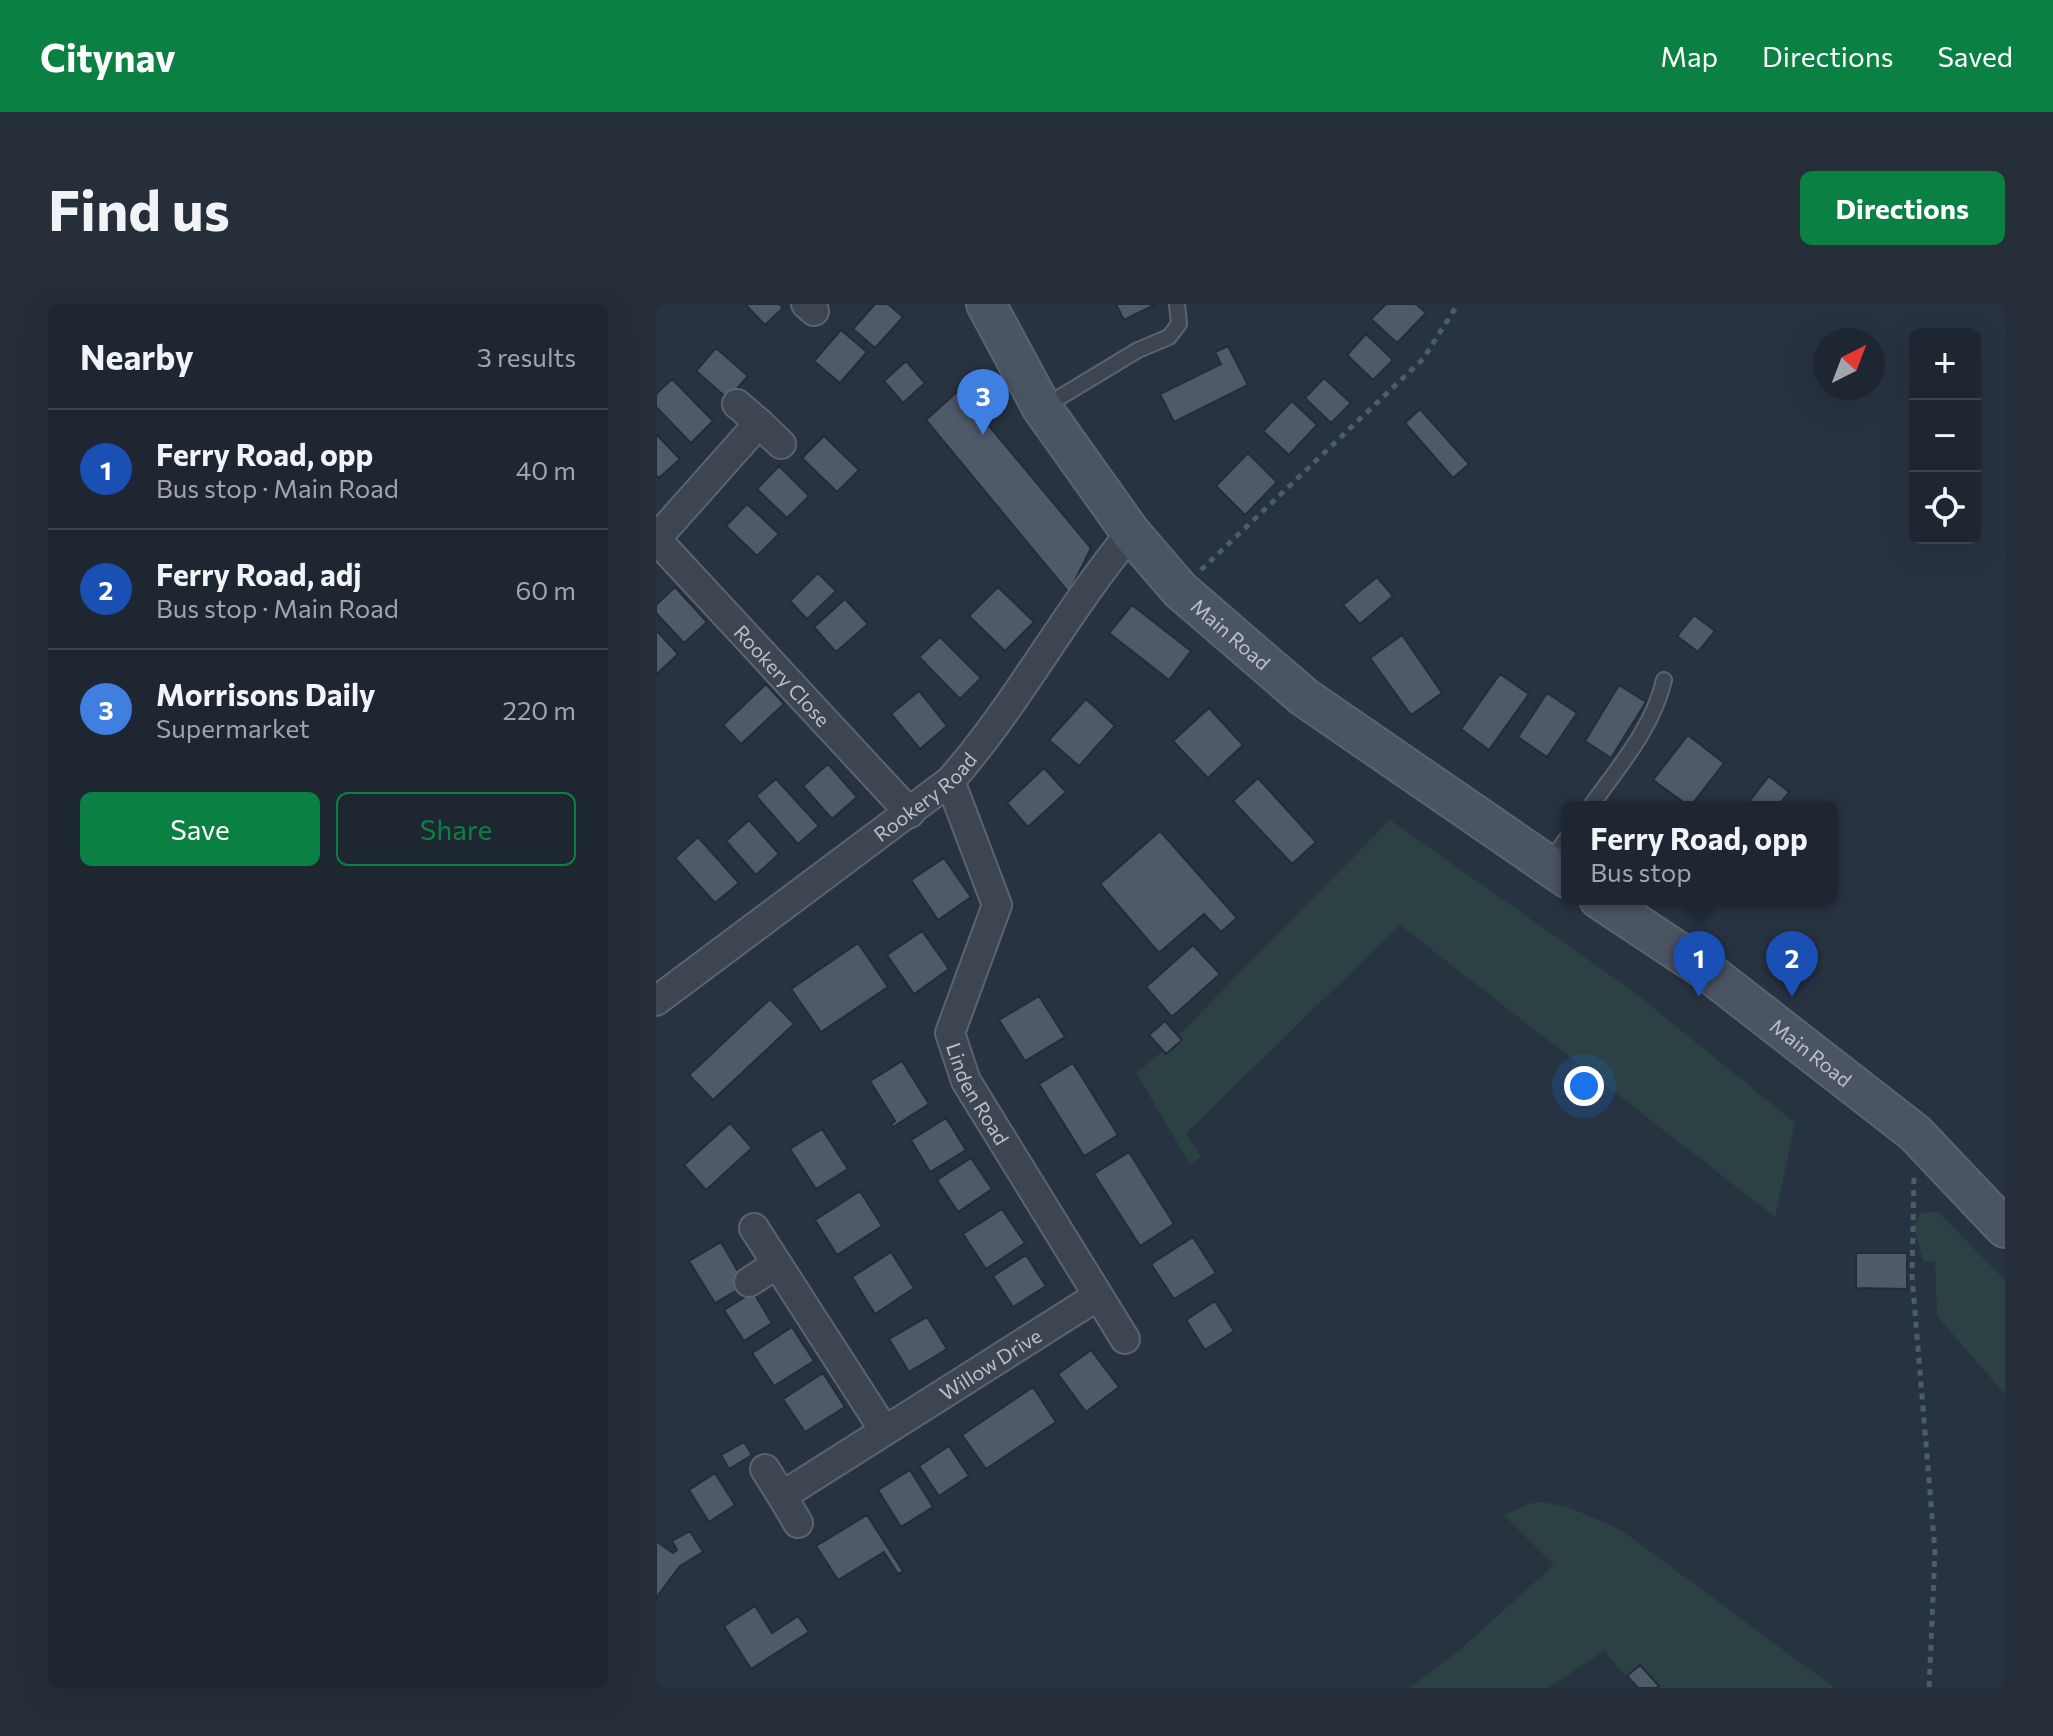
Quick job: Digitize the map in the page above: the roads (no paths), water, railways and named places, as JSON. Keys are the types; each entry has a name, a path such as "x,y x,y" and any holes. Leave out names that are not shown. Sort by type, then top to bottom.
{"street":[{"name":"Main Road","path":"986,304 1042,408 1131,533 1180,590 1304,697 1561,860"},
{"path":"737,404 781,444"},
{"name":"Rookery Close","path":"759,423 656,539 910,813"},
{"name":"Rookery Road","path":"656,1001 950,781 989,738 1091,581 1131,533"},
{"name":"Linden Road","path":"950,781 997,905 950,1033 966,1081 1096,1297 1125,1339"},
{"name":"Main Road","path":"1608,905 1703,968 1915,1133 2005,1228"},
{"path":"754,1228 884,1430"},
{"path":"749,1282 777,1264"},
{"name":"Willow Drive","path":"782,1496 1096,1297"},
{"path":"765,1469 798,1523"}],"lane":[{"path":"1042,408 1138,350 1169,337 1179,324 1177,304"},
{"path":"1594,801 1636,741 1659,701 1664,680"}],"place":[{"name":"Morrisons Daily","path":"983,435"},
{"name":"Ferry Road, opp","path":"1699,997"},
{"name":"Ferry Road, adj","path":"1792,997"}]}
